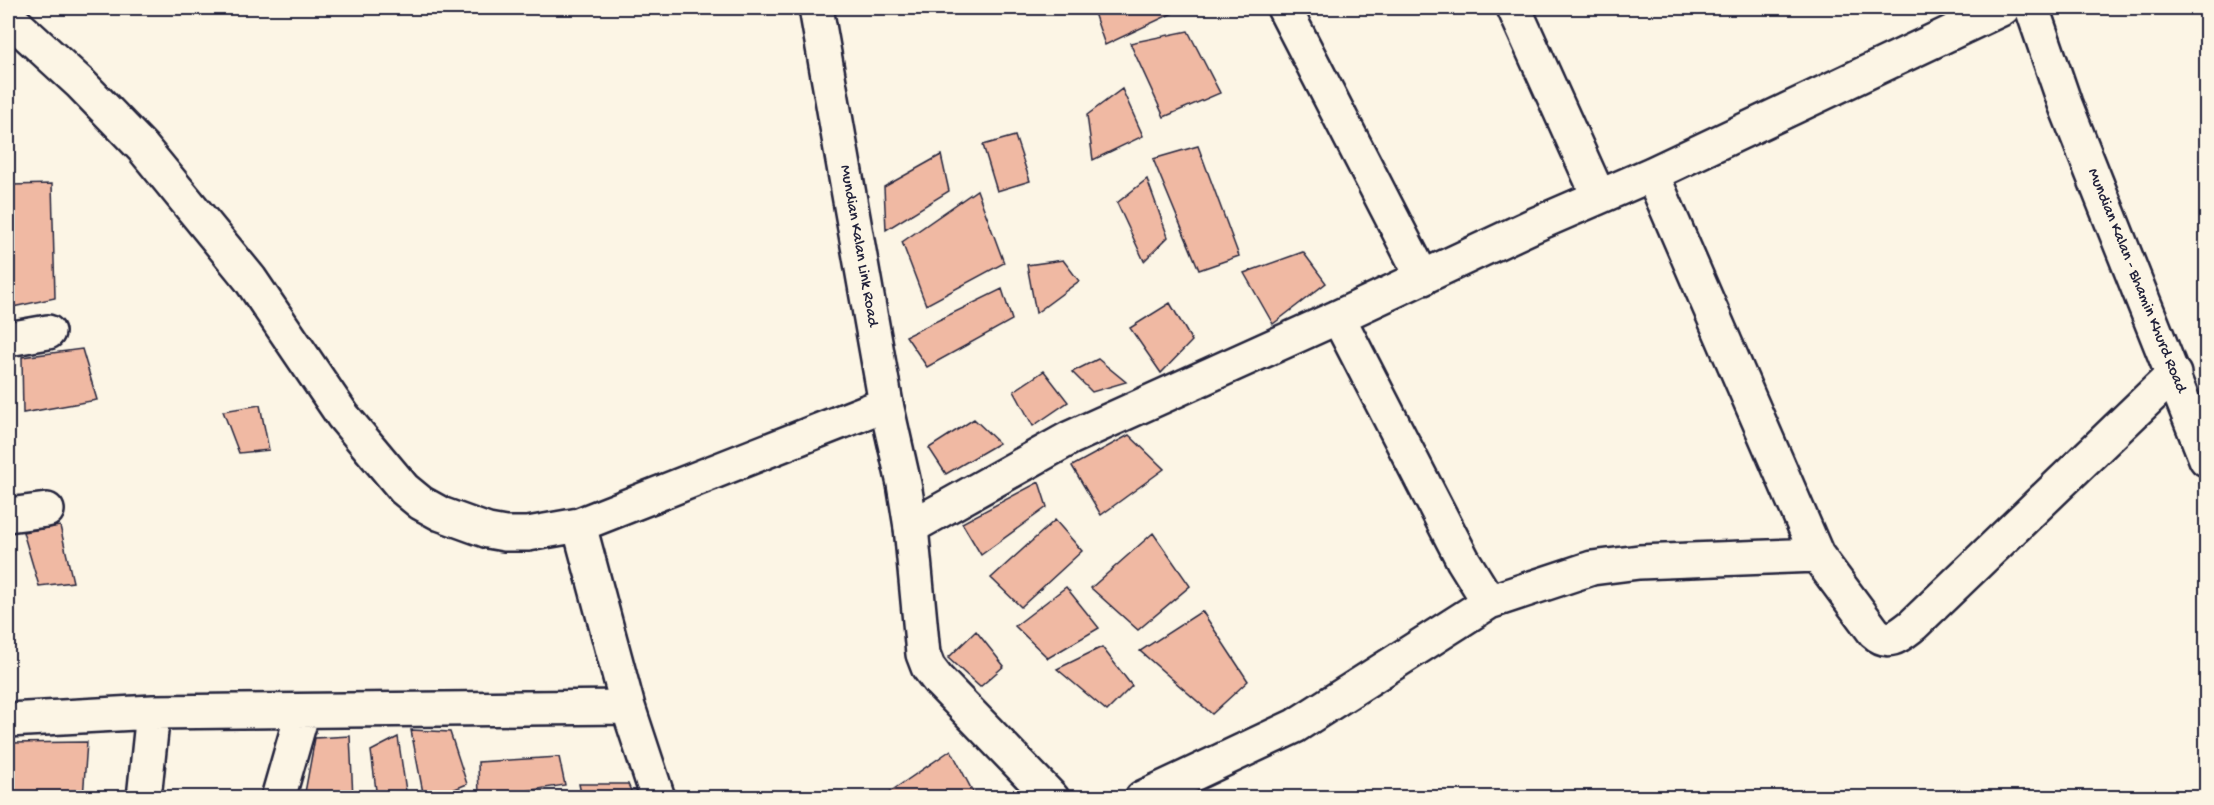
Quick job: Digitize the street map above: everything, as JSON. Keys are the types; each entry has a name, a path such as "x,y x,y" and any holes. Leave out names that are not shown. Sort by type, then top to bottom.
{"street":[{"name":"Mundian Kalan Link Road","path":"816,8 886,404 904,484 911,527 923,654 928,667 1052,798"},
{"path":"1284,8 1423,278"},
{"path":"1514,8 1599,197"},
{"path":"911,527 1070,438 1423,278 1532,226 1652,174 2003,8"},
{"name":"Mundian Kalan - Bhamin Khurd Road","path":"2032,8 2065,104 2174,374 2203,439"},
{"path":"8,17 80,83 143,148 250,279 343,416 404,489 421,503 441,514 488,531 505,534 528,534 579,525 886,404"},
{"path":"1652,174 1817,555 1882,639 1893,639 1913,625 2174,374"},
{"path":"1338,317 1462,560 1489,603"},
{"path":"8,339 48,332"},
{"path":"8,515 47,510"},
{"path":"579,525 628,707 658,798"},
{"path":"1142,798 1295,726 1489,603 1592,568 1639,562 1817,555"},
{"path":"8,720 153,712 628,707"},
{"path":"278,798 303,711"},
{"path":"144,798 153,712"}],"building":[{"path":"1097,8 1169,8 1173,13 1105,45 1093,10"},
{"path":"1188,31 1220,93 1164,117 1130,43"},
{"path":"1122,89 1143,136 1093,160 1087,115"},
{"path":"1015,136 1030,181 997,191 983,145"},
{"path":"1198,146 1239,256 1199,270 1153,159"},
{"path":"941,155 949,191 886,230 884,187"},
{"path":"1147,179 1168,237 1144,261 1117,203"},
{"path":"52,184 55,298 8,308 8,231 11,185"},
{"path":"977,190 1004,263 926,305 902,242"},
{"path":"1303,252 1326,283 1273,324 1244,273"},
{"path":"1063,260 1079,281 1036,313 1027,265"},
{"path":"1002,289 1012,320 927,367 906,336"},
{"path":"1170,303 1192,341 1161,373 1130,328"},
{"path":"82,349 97,400 23,413 22,357"},
{"path":"1098,359 1126,382 1092,392 1072,372"},
{"path":"1044,371 1068,402 1033,426 1014,391"},
{"path":"260,405 269,450 239,453 223,411"},
{"path":"974,419 999,443 946,474 929,448"},
{"path":"1129,435 1164,469 1101,515 1072,466"},
{"path":"1039,482 1047,507 981,555 962,523"},
{"path":"1055,520 1082,551 1021,607 991,578"},
{"path":"60,526 73,582 39,586 23,532"},
{"path":"1153,533 1190,586 1138,630 1091,588"},
{"path":"1066,587 1099,628 1048,658 1015,626"},
{"path":"1202,611 1248,681 1212,714 1140,651"},
{"path":"976,631 1004,666 980,687 948,658"},
{"path":"1102,647 1132,686 1107,711 1057,669"},
{"path":"411,730 450,732 467,784 433,798 424,798"},
{"path":"350,736 353,798 304,798 315,738"},
{"path":"398,737 407,798 377,798 371,751"},
{"path":"87,742 83,798 8,794 8,743"},
{"path":"951,750 976,798 881,798"},
{"path":"559,757 565,785 479,798 478,762"},
{"path":"579,784 628,784 634,798 582,798"}]}
